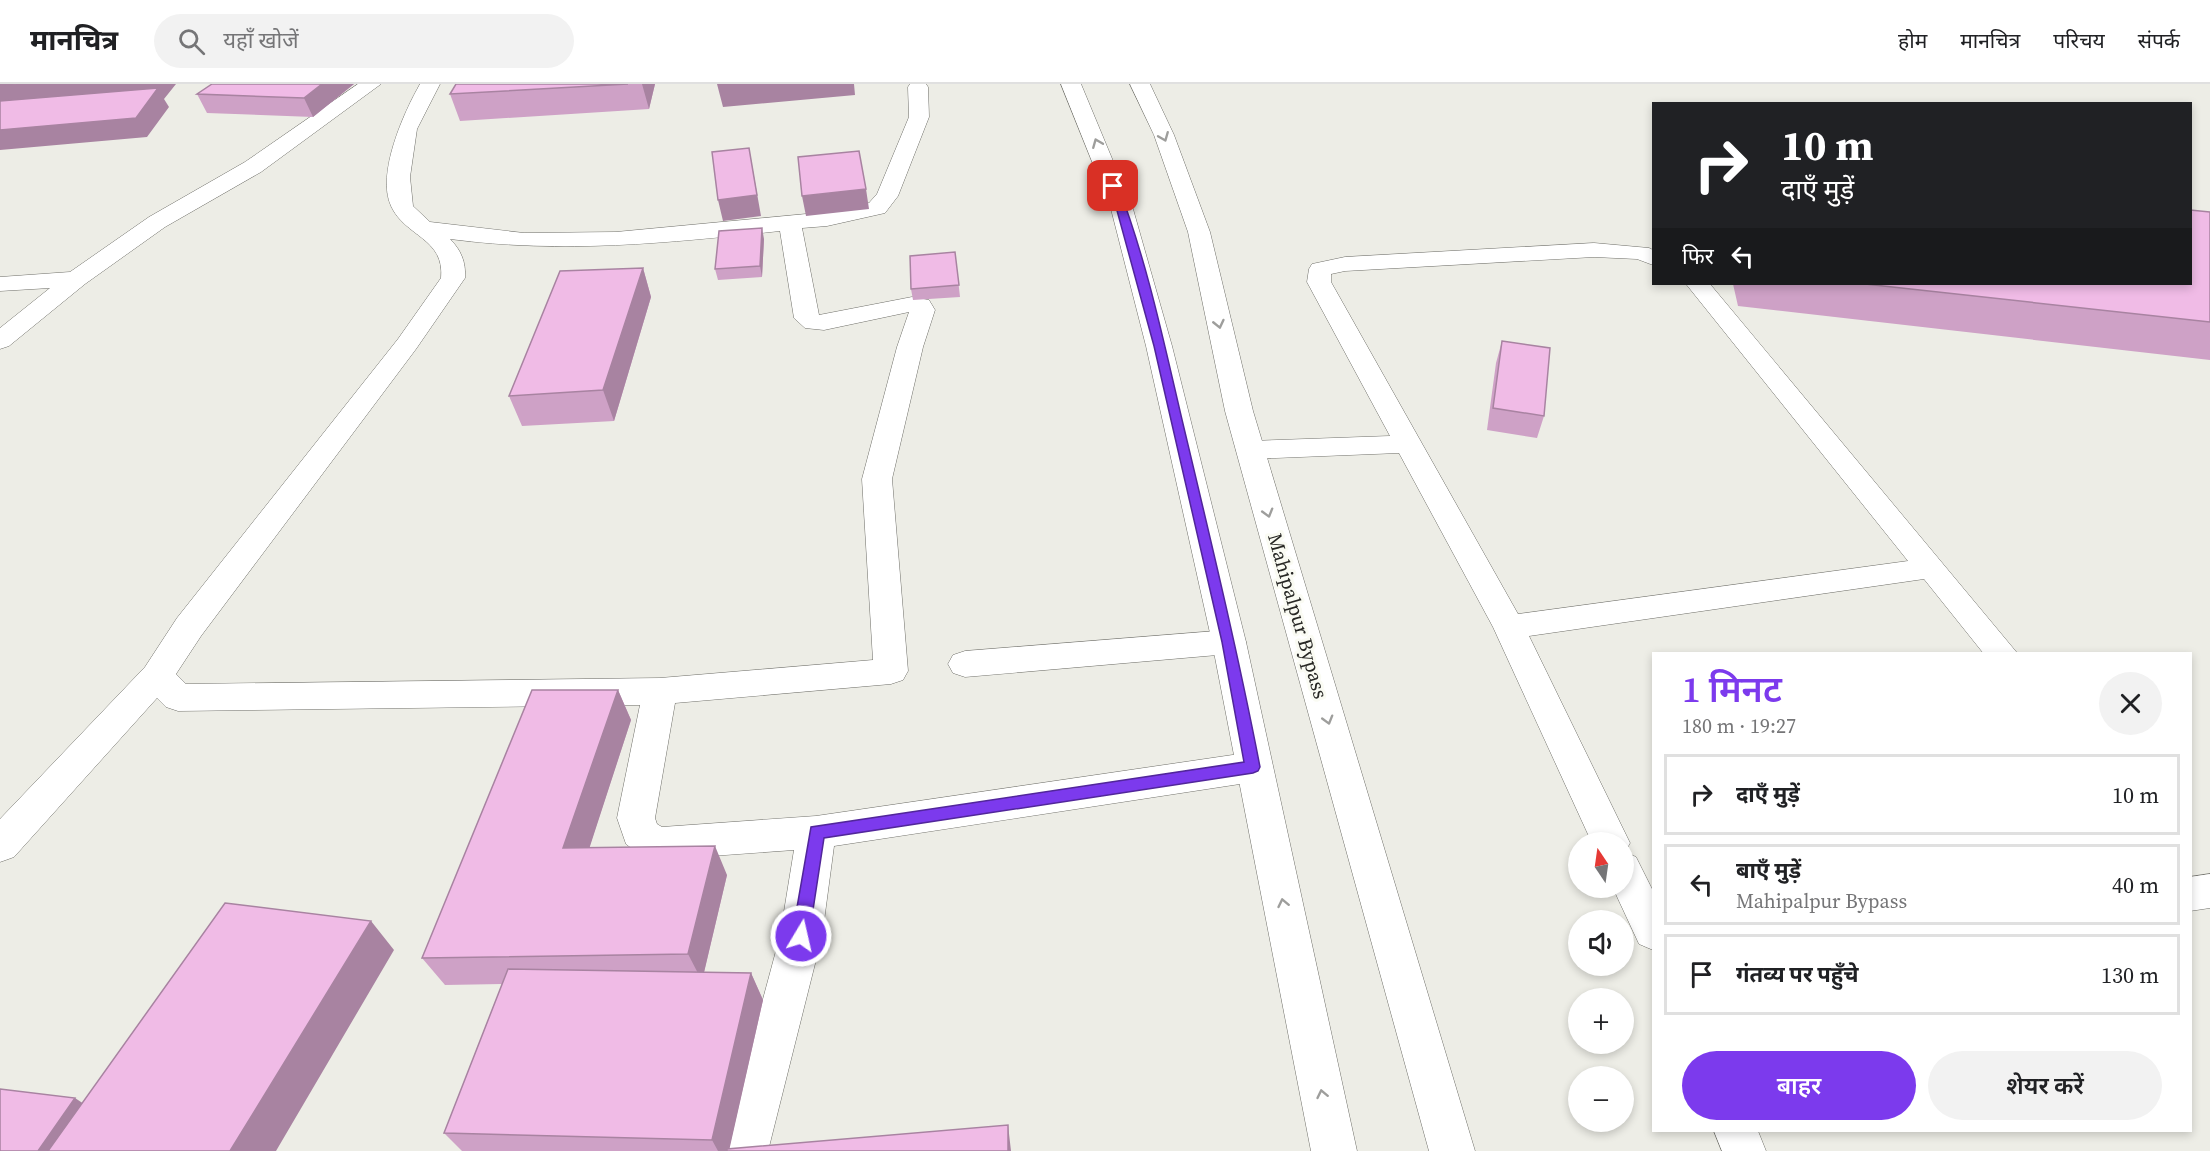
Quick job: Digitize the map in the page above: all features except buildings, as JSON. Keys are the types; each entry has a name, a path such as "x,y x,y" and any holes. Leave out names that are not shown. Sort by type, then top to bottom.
{"street":[{"path":"0,341 76,279 157,222 253,167 371,84"},
{"path":"0,845 158,676 189,627 407,344 453,278 456,268 447,248 422,228 401,206 398,193 405,136 409,122 430,84"},
{"path":"1071,84 1122,209 1159,346 1229,642 1334,1151"},
{"name":"Mahipalpur Bypass","path":"1140,84 1164,135 1199,232 1250,450 1452,1151"},
{"path":"422,228 487,237 559,241 656,235 837,218 877,208 886,196 920,117 918,87"},
{"path":"158,676 178,698 660,691 891,671 876,479 910,347 922,310 921,305 912,304 814,323 807,318 790,222"},
{"path":"0,284 76,279"},
{"path":"965,664 1229,642"},
{"path":"660,691 636,818 640,833 656,844 816,832 1253,767"},
{"path":"745,1151 801,936 816,832"}],"lane":[{"path":"1606,832 1509,627 1319,282 1320,269 1345,264 1594,250 1641,253 1652,258"},
{"path":"1699,285 2000,652"},
{"path":"1250,450 1408,444"},
{"path":"1509,627 1930,568"},
{"path":"1634,891 1652,930"},
{"path":"1736,1132 1744,1151"}],"route":[{"path":"801,936 816,832 1253,767 1229,642 1159,346 1122,209 1113,186"}]}
